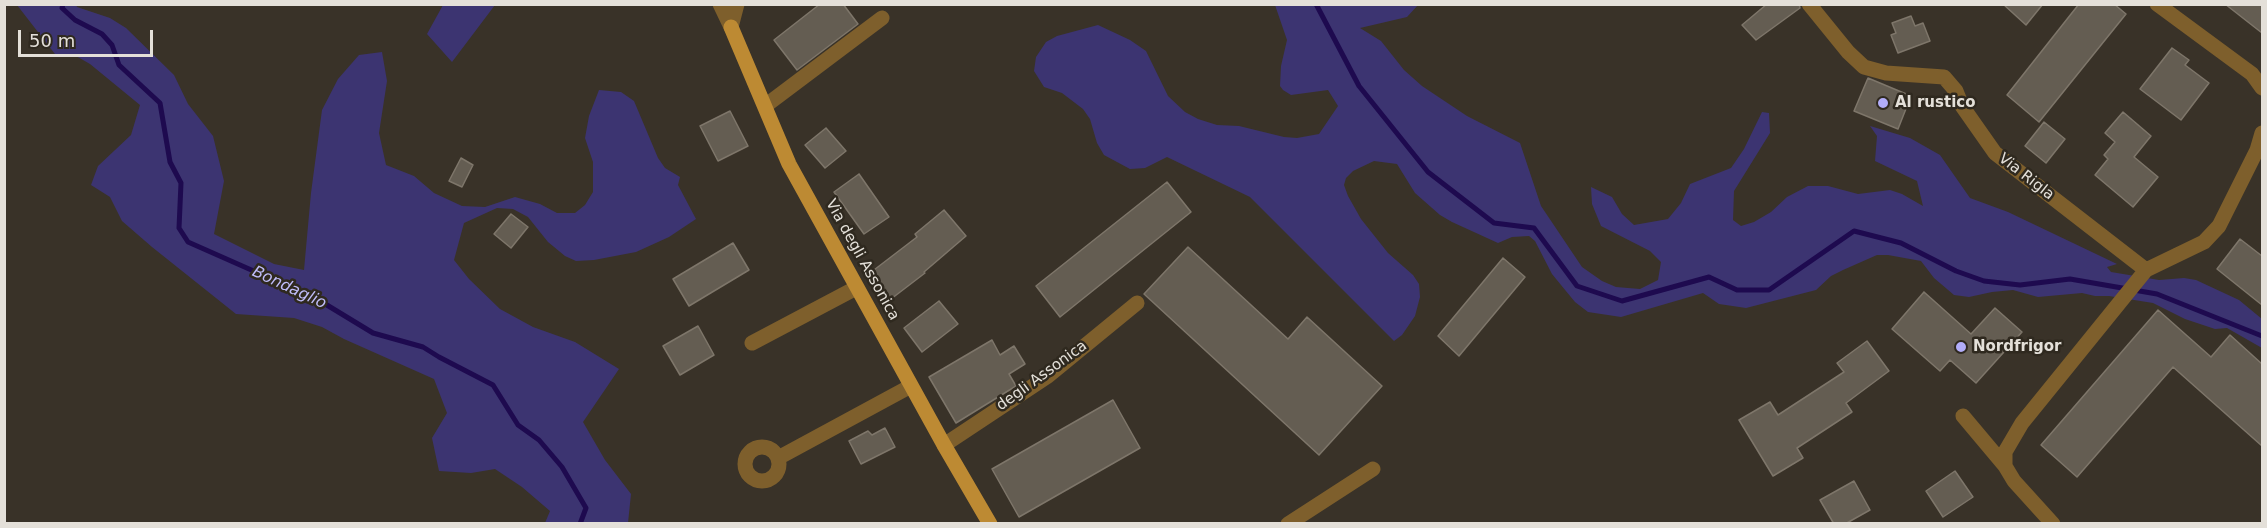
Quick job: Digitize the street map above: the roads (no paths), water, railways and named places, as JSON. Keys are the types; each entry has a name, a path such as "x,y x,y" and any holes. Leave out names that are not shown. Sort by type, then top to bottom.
{"main road":[{"name":"Via degli Assonica","path":"731,27 789,164 856,288 990,524"}],"street":[{"name":"Via degli Assonica","path":"720,4 731,27"},
{"path":"731,27 737,4"},
{"name":"Via Rigla","path":"1809,4 1864,68 1886,73 1944,77 1956,91 1962,106 1995,153 2142,276"},
{"path":"2157,4 2252,74 2262,88"},
{"path":"765,106 882,18"},
{"path":"2006,466 2005,452 2022,423 2142,276 2204,242 2219,226 2257,150 2262,133"},
{"path":"752,343 856,288"},
{"name":"degli Assonica","path":"944,445 1048,376 1137,303"},
{"path":"778,458 911,386"},
{"path":"1963,416 2006,466 2014,481 2053,524"},
{"path":"1288,524 1373,469"}],"waterway":[{"name":"Bondaglio","path":"63,4 62,8 75,20 102,34 112,45 119,65 160,103 170,162 181,183 179,228 188,242 317,299 373,333 423,347 493,385 518,425 539,440 562,467 586,508 580,524"},
{"path":"1316,4 1359,86 1428,172 1494,223 1534,228 1577,286 1622,301 1709,277 1737,290 1769,290 1854,231 1901,243 1956,271 1984,281 2020,285 2070,279 2157,294 2262,336"}],"place":[{"name":"Al rustico","path":"1883,103"},
{"name":"Nordfrigor","path":"1961,347"}]}
